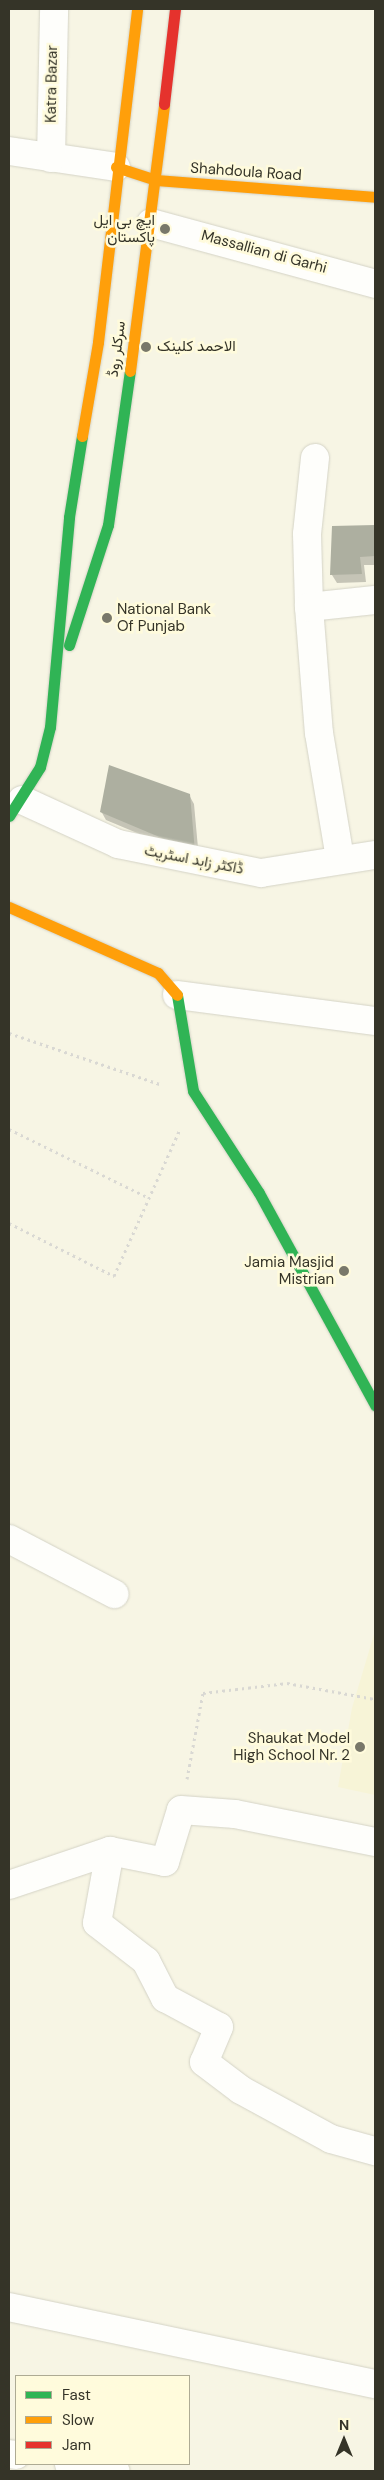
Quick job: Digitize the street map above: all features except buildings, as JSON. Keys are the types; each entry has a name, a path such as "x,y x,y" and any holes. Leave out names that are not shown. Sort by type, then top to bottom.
{"street":[{"name":"Katra Bazar","path":"51,158 54,9"},
{"name":"سرکلر روڈ","path":"56,687 69,518 98,342 116,167 137,9"},
{"name":"سرکلر روڈ","path":"15,808 40,767 56,687 108,525 151,223 174,9"},
{"path":"9,151 116,167"},
{"name":"Shahdoula Road","path":"116,167 156,180 375,197"},
{"name":"Massallian di Garhi","path":"151,223 375,284"},
{"path":"315,458 307,534 309,607 319,733 340,859"},
{"path":"309,607 375,600"},
{"name":"ڈاکٹر زاہد اسٹریٹ","path":"15,808 118,844 261,873 340,859 375,855"},
{"path":"9,907 158,973 177,995 193,1091 259,1193 375,1405"},
{"path":"177,995 375,1021"},
{"path":"9,1539 114,1594"},
{"path":"9,1885 110,1851 165,1862 181,1810 235,1814 375,1842"},
{"path":"110,1851 97,1922 146,1961 165,1998 219,2026 204,2062 241,2090 332,2139 375,2151"},
{"path":"9,2307 375,2384"},
{"path":"76,2465 115,2471"}],"path":[{"path":"9,1033 193,1091"},
{"path":"9,1223 114,1276 147,1197 181,1127"},
{"path":"9,1128 147,1197"},
{"path":"181,1810 203,1693 287,1684 375,1699"}],"shaded area":[{"name":"Shaukat Model High School Nr. 2","path":"375,1631 375,1795 338,1787 352,1708"}],"traffic: fast":[{"path":"69,645 108,525 130,371"},
{"path":"9,816 40,767 50,727 69,517 82,436"},
{"path":"177,995 193,1091 259,1193 375,1405"}],"traffic: slow":[{"path":"82,436 98,342 137,9"},
{"path":"130,371 164,104"},
{"path":"116,167 156,180 375,197"},
{"path":"9,907 158,973 177,995"}],"traffic: jam":[{"path":"164,104 175,9"}],"place":[{"name":"ایچ بی ایل پاکستان","path":"165,229"},
{"name":"الاحمد کلینک","path":"146,347"},
{"name":"National Bank Of Punjab","path":"107,618"},
{"name":"Jamia Masjid Mistrian","path":"344,1271"},
{"name":"Shaukat Model High School Nr. 2","path":"360,1747"}]}
